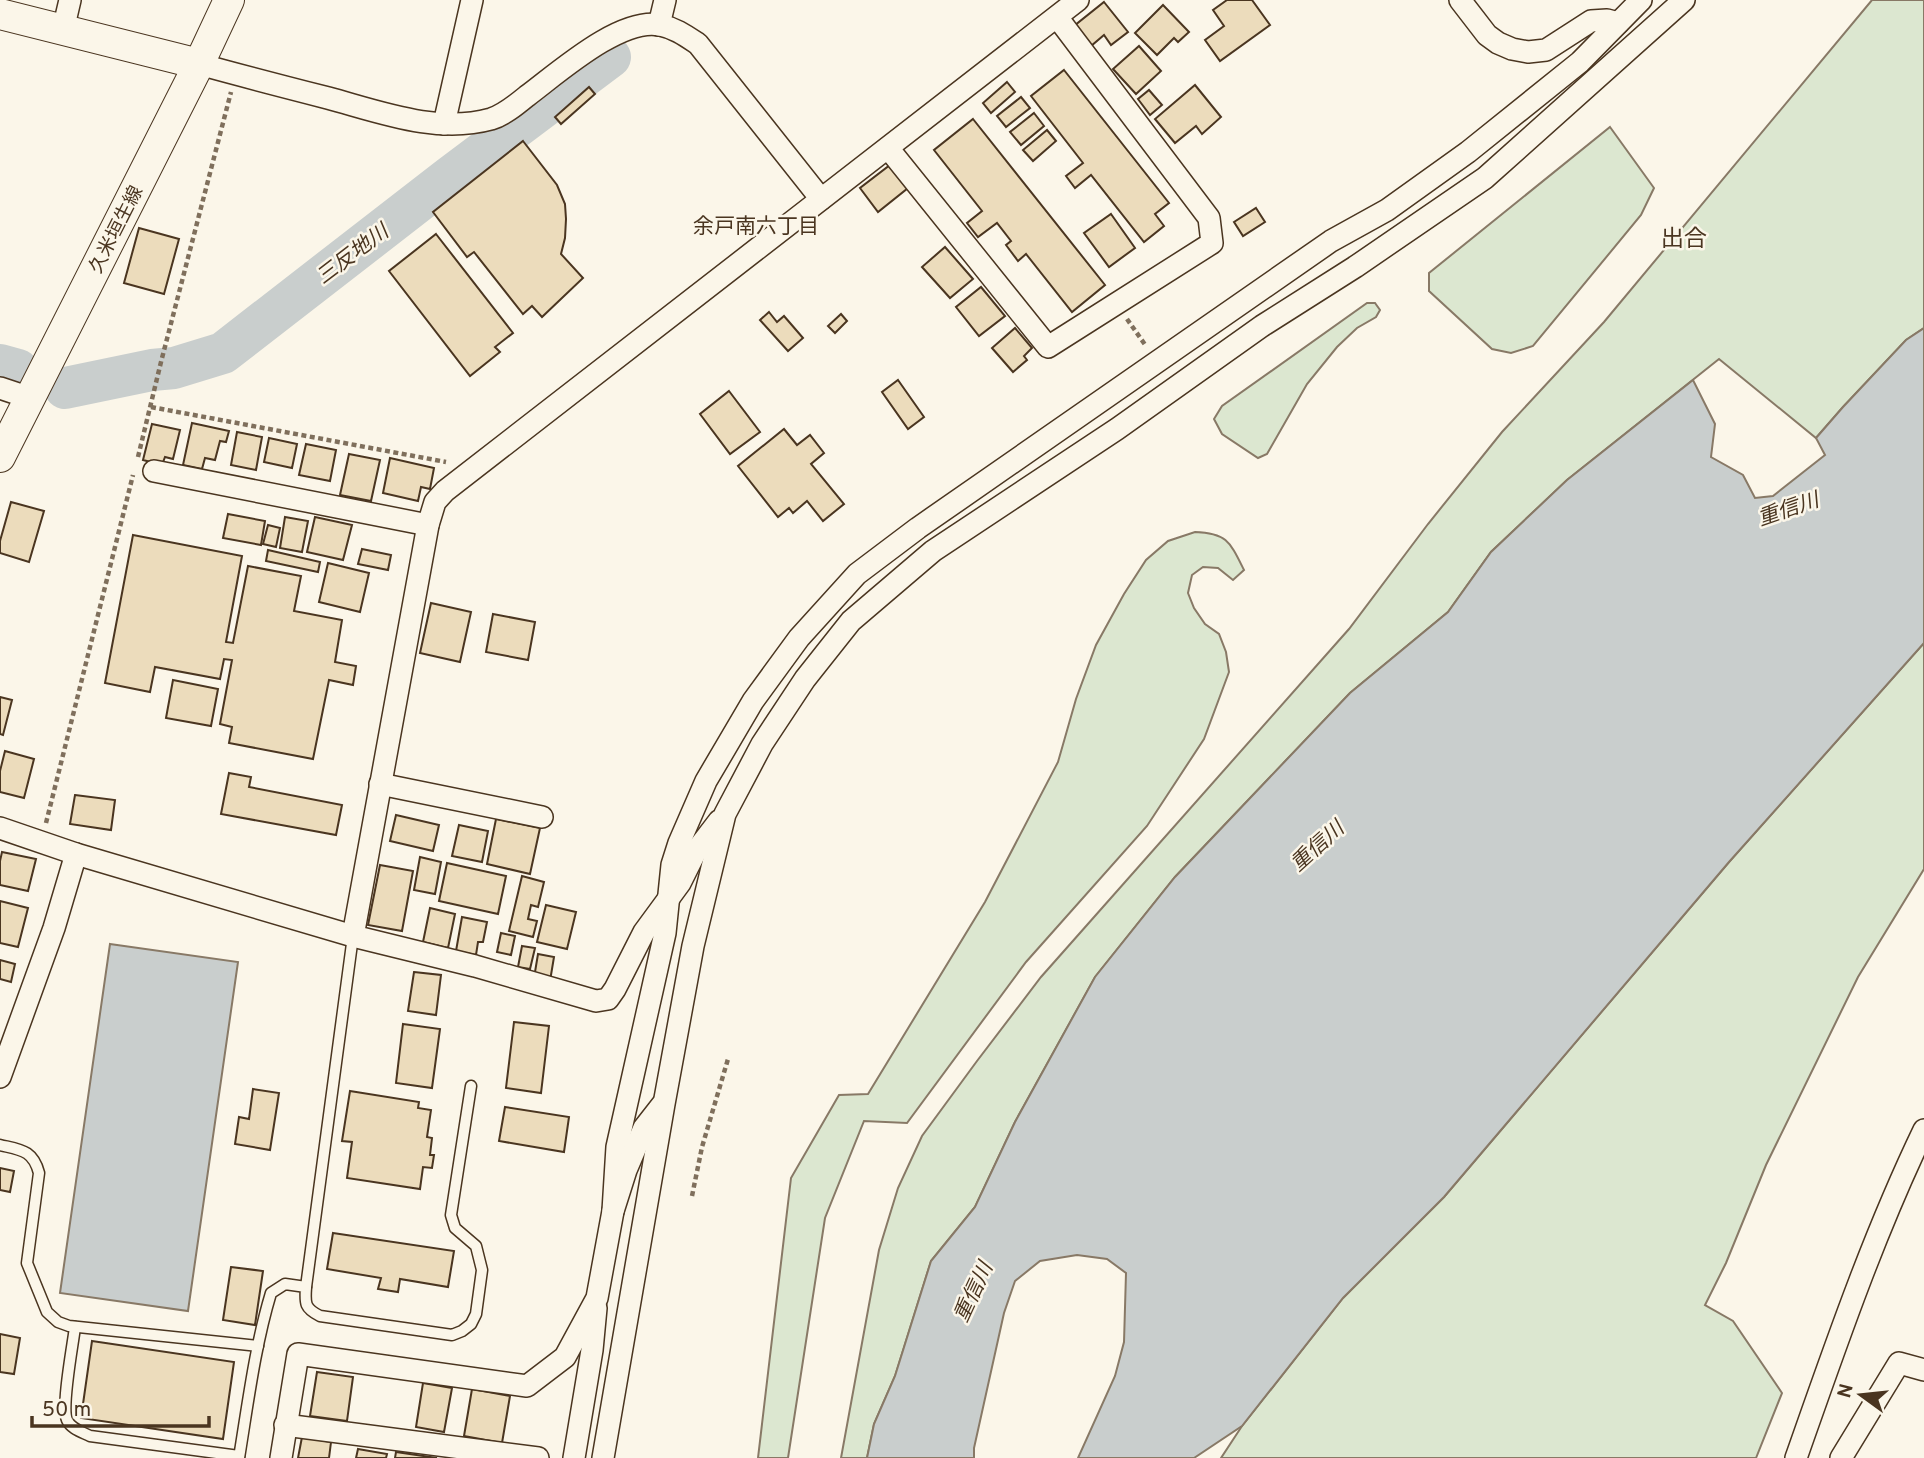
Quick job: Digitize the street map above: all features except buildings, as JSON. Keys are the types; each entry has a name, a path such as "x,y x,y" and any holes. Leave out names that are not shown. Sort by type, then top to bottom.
{"main road":[{"name":"久米垣生線","path":"0,457 229,0"},
{"path":"0,14 199,64"}],"street":[{"path":"63,30 71,0"},
{"path":"444,124 472,0"},
{"path":"659,24 665,0"},
{"path":"1460,0 1487,35 1512,49 1528,52 1546,50 1591,21 1607,20 1618,23"},
{"path":"574,1458 612,1211 617,1147 665,933 672,864 678,843 713,769 753,701 799,638 857,575 918,528 1332,241 1387,210 1447,167 1580,62 1641,0"},
{"path":"0,828 76,854 353,936 475,966 596,1001 608,999 643,932 668,901 696,851 725,814 762,744 805,679 851,621 933,551 1117,429 1262,326 1355,267 1485,178 1684,0"},
{"path":"353,936 428,525 435,502 445,491 1067,6 1209,218 1212,243 1048,347 888,148"},
{"path":"199,64 410,119 444,124 472,122 493,118 510,109 614,35 631,27 659,24 676,30 698,44 821,199"},
{"path":"0,388 30,398"},
{"path":"154,471 428,525"},
{"path":"380,784 542,817"},
{"path":"603,1458 693,946 725,814"},
{"path":"0,1077 54,928 76,854"},
{"path":"612,1211 644,1128 664,1104"},
{"path":"1796,1458 1844,1321 1902,1176 1924,1130"},
{"path":"281,1458 298,1354 527,1386 565,1357 597,1298"},
{"path":"1841,1458 1899,1363 1924,1370"},
{"path":"285,1424 538,1458"}],"lane":[{"path":"353,936 306,1287 305,1302 310,1311 320,1317 452,1335 471,1324 476,1314 481,1263 476,1246 455,1228 451,1215 471,1086"},
{"path":"0,1145 25,1151 36,1160 39,1173 27,1263 47,1312 58,1322 258,1346"},
{"path":"75,1326 66,1403 67,1419 75,1429 89,1436 239,1457 258,1346 271,1293 285,1284 306,1287"}],"path":[{"path":"41,842 236,75"},
{"path":"151,407 455,464 465,476"},
{"path":"692,1196 702,1147 728,1059"}],"green space":[{"path":"1872,0 1924,0 1924,328 1906,340 1816,438 1719,359 1567,480 1491,552 1448,612 1350,693 1175,877 1095,977 1015,1122 975,1207 931,1261 895,1376 874,1424 867,1458 841,1458 879,1250 898,1188 922,1136 1041,977 1349,629 1502,432 1604,322"},
{"path":"1610,127 1654,188 1641,215 1533,346 1511,353 1492,349 1429,291 1429,273"},
{"path":"1367,303 1375,303 1380,310 1376,317 1357,328 1337,347 1307,384 1267,454 1258,458 1222,434 1214,419 1222,406"},
{"path":"1195,532 1221,537 1231,546 1244,570 1233,580 1218,568 1203,567 1192,575 1188,593 1205,624 1219,634 1226,652 1229,672 1204,739 1147,826 1026,962 907,1123 864,1121 825,1218 788,1458 758,1458 791,1178 839,1095 868,1094 985,902 1058,762 1076,699 1096,645 1124,594 1146,560 1168,541"},
{"path":"1924,643 1924,869 1858,977 1766,1165 1726,1263 1705,1305 1733,1321 1782,1393 1756,1458 1221,1458 1242,1426 1343,1298 1444,1197 1729,862"}],"water":[{"name":"重信川","path":"1924,328 1924,643 1729,862 1444,1197 1343,1298 1242,1426 1194,1458 1078,1458 1115,1376 1124,1342 1126,1273 1107,1259 1077,1255 1040,1261 1015,1281 1004,1313 974,1458 867,1458 874,1424 895,1376 931,1261 975,1207 1015,1122 1095,977 1175,877 1350,693 1448,612 1491,552 1567,480 1693,380 1715,424 1711,457 1743,475 1755,498 1773,496 1825,455 1816,438 1906,340"},
{"path":"110,944 238,962 188,1311 60,1293"}],"waterway":[{"name":"三反地川","path":"65,388 174,368 223,353 610,57"},
{"name":"三反地川","path":"0,365 18,370"}],"district":[{"name":"余戸南六丁目","path":"756,226"},
{"name":"出合","path":"1684,238"}]}
